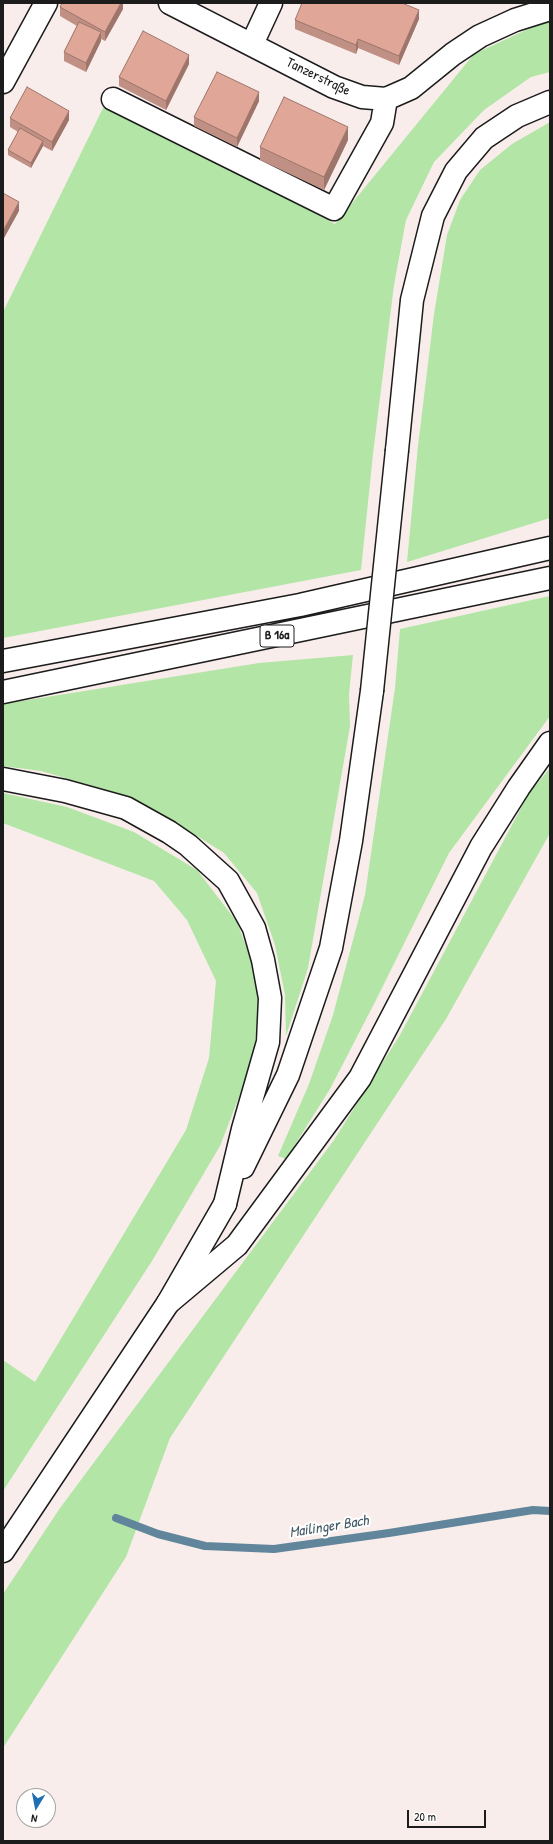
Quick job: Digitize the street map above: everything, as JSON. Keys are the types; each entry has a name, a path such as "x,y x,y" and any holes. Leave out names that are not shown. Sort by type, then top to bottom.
{"main road":[{"path":"3,82 46,3"},
{"name":"Tanzerstraße","path":"170,3 334,87 362,97 386,99 411,88 453,54 480,36 526,16 550,9"},
{"path":"252,44 271,3"},
{"path":"508,3 526,16"},
{"path":"113,99 334,209 382,122 386,99"},
{"path":"3,1551 168,1303 225,1204 288,1075 331,948 351,841 372,691 398,450 412,300 433,216 456,171 484,138 517,116 550,102"},
{"name":"B 16a","path":"3,661 300,605 550,548"},
{"name":"B 16a","path":"3,692 550,578"},
{"path":"168,1303 237,1246 360,1078 481,847 519,787 550,743"},
{"path":"3,780 65,791 126,808 169,832 188,845 228,881 254,928 263,960 270,998 268,1042 243,1129 225,1204"}],"green space":[{"path":"550,19 550,72 531,77 484,110 434,162 406,220 394,285 373,454 361,570 3,638 3,312 106,102 335,224 474,54"},
{"path":"550,122 550,518 407,562 418,446 434,314 447,235 460,200 480,170 512,144"},
{"path":"550,596 550,716 449,853 330,1089 286,1159 278,1156 309,1084 333,1015 365,895 395,688 400,629"},
{"path":"353,655 349,694 350,726 308,968 286,1036 285,995 275,945 257,893 224,853 167,817 117,793 41,771 3,766 3,704 259,663"},
{"path":"550,768 550,833 446,1019 170,1438 126,1557 3,1748 3,1594 60,1508 334,1140 400,1035 529,793"},
{"path":"3,793 67,807 134,832 197,870 237,922 261,986 253,1061 220,1146 152,1261 3,1491 3,1360 35,1382 186,1130 209,1058 216,981 187,920 154,881 3,823"}],"building":[{"path":"62,3 121,3 105,32 60,7"},
{"path":"302,3 402,3 419,10 399,56 358,39 356,45 295,20"},
{"path":"79,22 101,32 86,63 64,52"},
{"path":"143,31 189,55 166,101 119,77"},
{"path":"217,72 259,92 237,138 194,117"},
{"path":"27,87 69,111 52,142 10,118"},
{"path":"284,97 348,127 324,177 260,147"},
{"path":"20,128 43,141 31,163 8,150"},
{"path":"3,193 19,202 3,231"}],"waterway":[{"name":"Mailinger Bach","path":"116,1518 158,1534 205,1546 274,1549 389,1533 533,1510 550,1511"}]}
